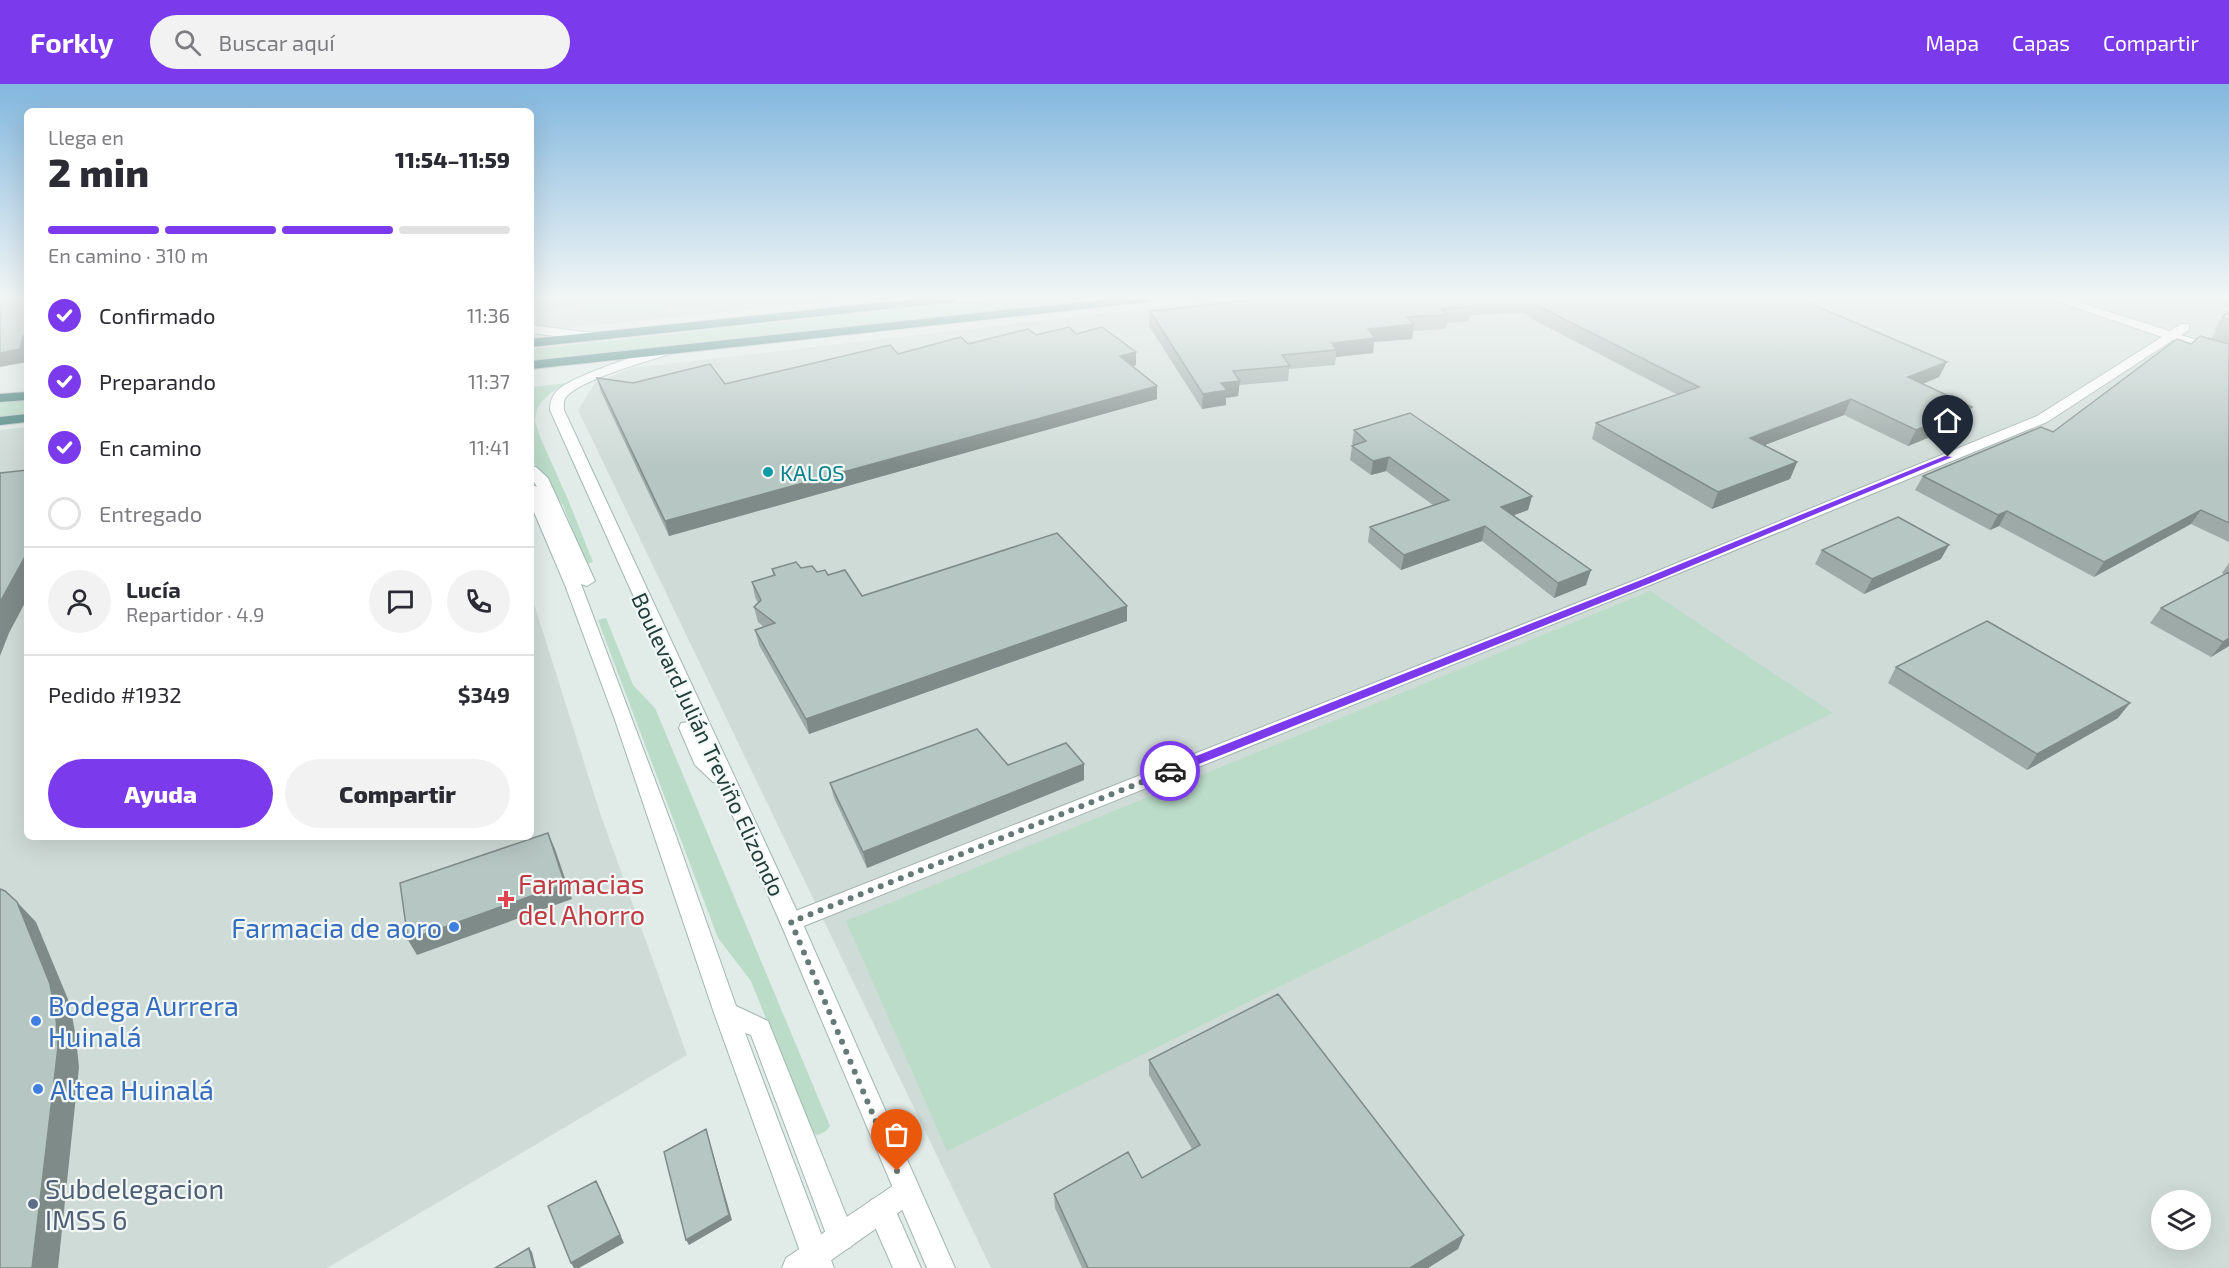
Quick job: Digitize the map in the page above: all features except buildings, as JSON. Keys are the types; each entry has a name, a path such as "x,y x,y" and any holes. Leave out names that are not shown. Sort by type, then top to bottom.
{"highway":[{"path":"534,365 630,354"},
{"path":"0,398 24,396"},
{"path":"0,421 24,418"}],"main road":[{"name":"Boulevard Julián Treviño Elizondo","path":"658,354 572,386 557,400 556,410 791,922 906,1192 941,1268"},
{"path":"791,922 1644,582 2043,419 2144,354"},
{"path":"534,472 541,478 587,581"},
{"path":"534,495 573,585 666,836 810,1264 841,1237 906,1192"},
{"path":"619,573 702,760 728,785"},
{"path":"726,1013 760,1028 841,1237"},
{"path":"881,1209 907,1268"}],"shaded area":[{"path":"750,354 2229,354 2229,1268 991,1268 578,410 595,383 632,368"},
{"name":"Altea Huinalá","path":"24,427 24,840 534,840 534,604 600,813 687,1055 327,1268 0,1268 0,430"}],"green space":[{"path":"534,354 602,354 534,362"},
{"path":"568,383 542,401 537,409 535,421 593,562 586,564 563,505 541,478 534,463 534,387"},
{"path":"24,400 24,414 0,417 0,403"},
{"path":"1650,591 1833,713 947,1151 846,921"},
{"path":"606,618 633,685 655,708 830,1126 818,1135 812,1133 751,981 718,938 598,620"}],"way so far":[{"path":"897,1171 791,922 1170,771"}],"place":[{"name":"KALOS","path":"768,472"},
{"name":"Farmacias del Ahorro","path":"506,899"},
{"name":"Farmacia de aoro","path":"454,927"},
{"name":"Bodega Aurrera Huinalá","path":"36,1021"},
{"name":"Altea Huinalá","path":"38,1089"},
{"name":"Subdelegacion IMSS 6","path":"33,1204"}],"route":[{"path":"1170,771 1644,582 1948,457"}]}
